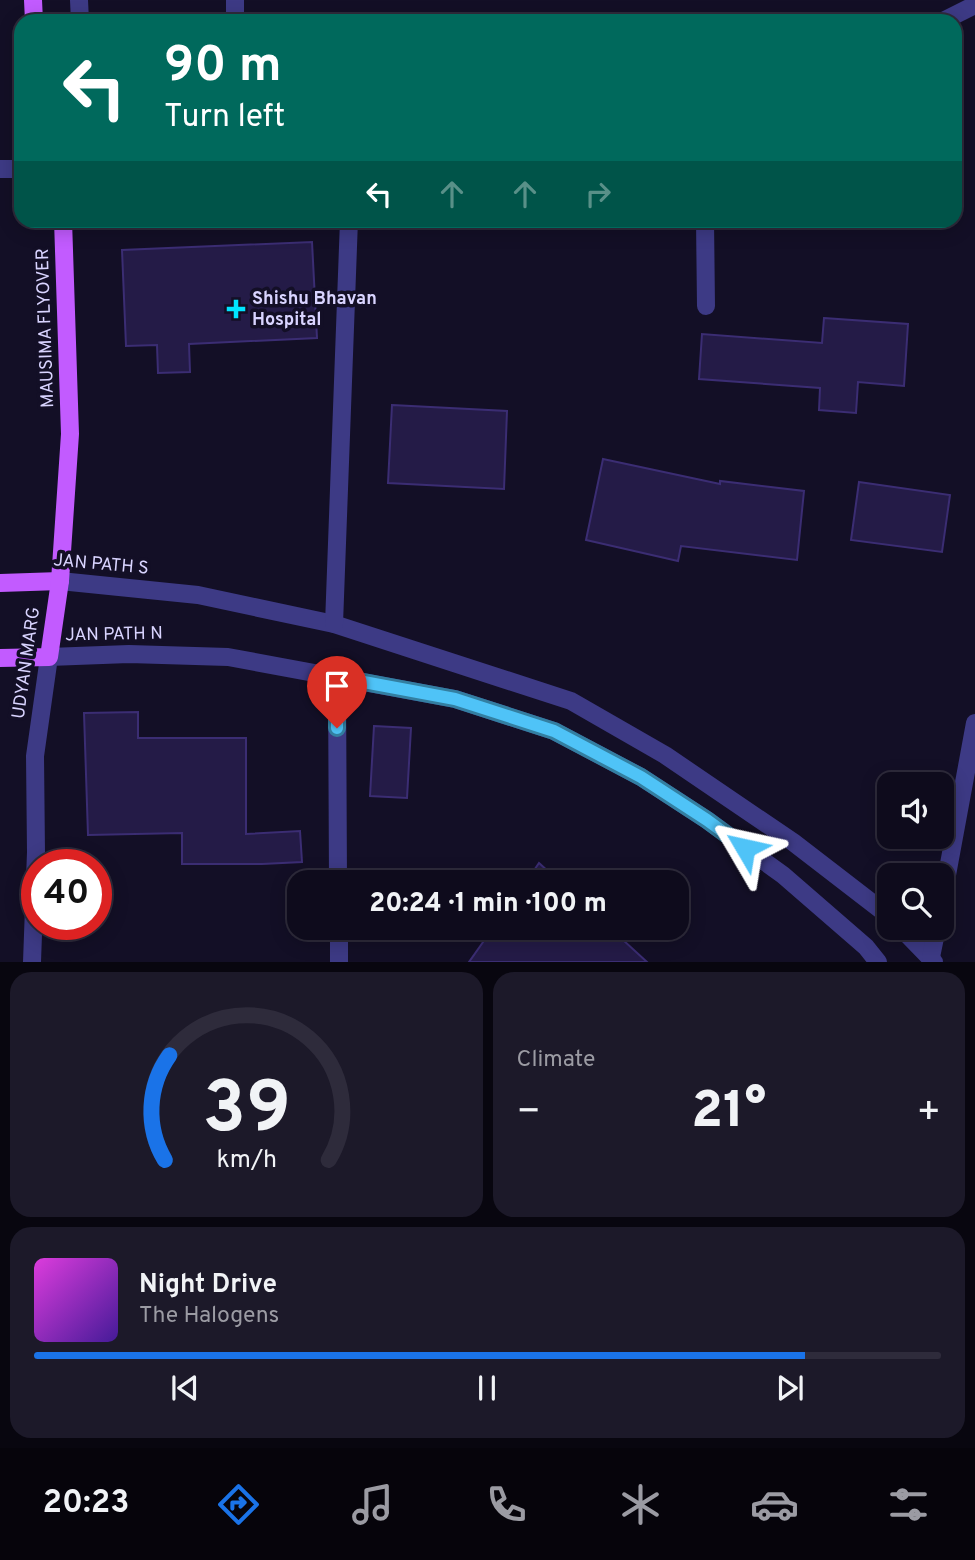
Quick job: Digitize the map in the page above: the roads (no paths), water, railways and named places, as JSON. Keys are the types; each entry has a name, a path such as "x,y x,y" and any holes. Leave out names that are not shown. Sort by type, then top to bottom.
{"main road":[{"name":"MAUSIMA FLYOVER","path":"60,581 71,434 63,228"},
{"name":"JAN PATH S","path":"0,583 60,581"},
{"name":"UDYAN MARG","path":"49,657 60,581"},
{"name":"JAN PATH N","path":"0,658 49,657"}],"street":[{"path":"957,14 975,5"},
{"path":"334,624 348,228"},
{"path":"705,228 706,306"},
{"name":"JAN PATH S","path":"60,581 198,595 334,624 572,701 665,755 708,784 793,842 877,907"},
{"name":"JAN PATH N","path":"49,657 129,654 228,657 455,699 554,731 641,777 707,820 783,875 866,947 878,961"},
{"name":"UDYAN MARG","path":"32,961 36,852 35,756 49,657"},
{"path":"337,677 338,870"},
{"path":"949,863 975,723"},
{"path":"338,940 339,961"},
{"path":"913,940 933,959"},
{"path":"933,959 935,940"}],"place":[{"name":"Shishu Bhavan Hospital","path":"236,309"}]}
